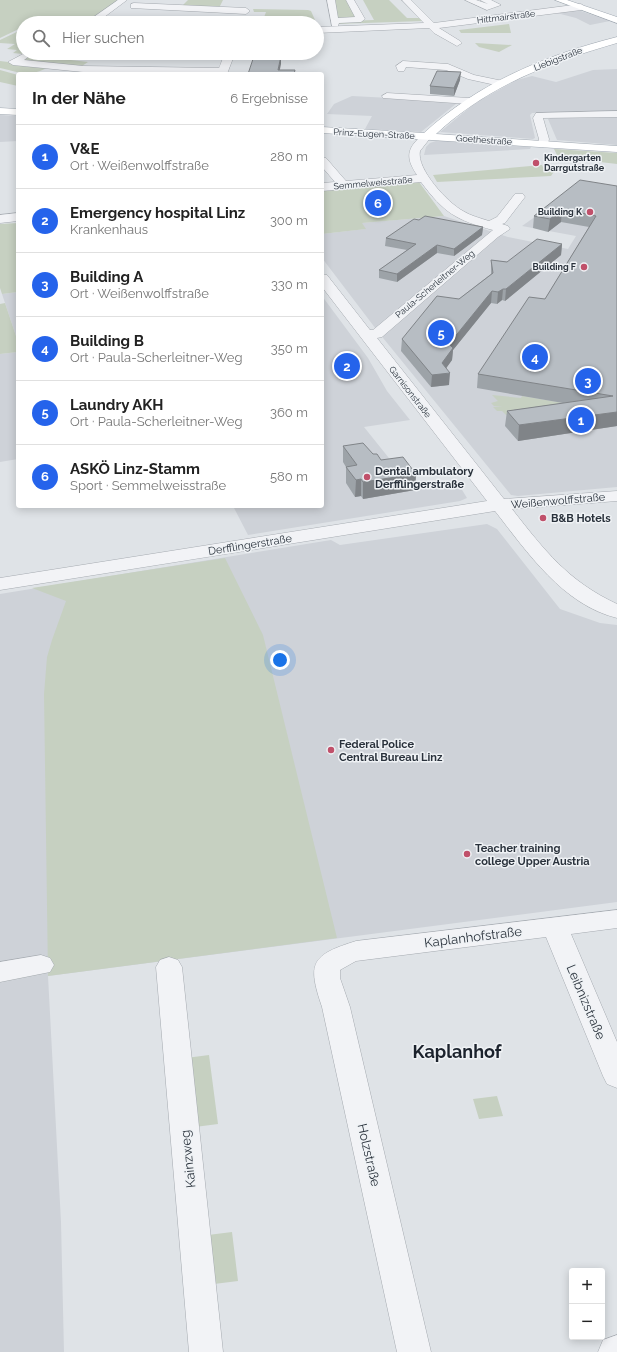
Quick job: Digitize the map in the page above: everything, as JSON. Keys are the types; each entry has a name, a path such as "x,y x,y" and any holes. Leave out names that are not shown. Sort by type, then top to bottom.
{"main road":[{"path":"559,0 617,20"},
{"name":"Liebigstraße","path":"426,137 442,121 469,101 500,83 551,61 617,40"},
{"path":"0,111 16,112"},
{"name":"Prinz-Eugen-Straße","path":"324,130 426,137"},
{"name":"Goethestraße","path":"426,137 617,149"}],"street":[{"path":"331,0 336,25 361,19 350,0"},
{"path":"407,0 431,25 457,43"},
{"path":"469,0 487,7 497,5 484,0"},
{"path":"103,16 126,4 248,7 245,16"},
{"name":"Hittmairstraße","path":"324,28 336,25 431,25 581,7"},
{"path":"17,60 13,62 80,72 158,72 164,61"},
{"path":"80,72 94,60"},
{"path":"223,72 228,60"},
{"path":"401,69 403,64 451,68 471,77 500,83"},
{"path":"387,96 469,101"},
{"path":"543,144 544,139 538,118 540,115 617,114"},
{"path":"426,137 418,146 414,155 416,164 424,178 453,210 464,217 497,227"},
{"path":"324,162 343,185"},
{"name":"Semmelweisstraße","path":"324,187 424,178"},
{"name":"Paula-Scherleitner-Weg","path":"366,335 377,334 494,234 501,220 519,197"},
{"path":"0,219 16,217"},
{"name":"Garnisonstraße","path":"324,281 499,506 552,570 588,598 616,611"},
{"name":"Weißenwolffstraße","path":"499,506 617,496"},
{"name":"Derfflingerstraße","path":"0,584 499,506"},
{"name":"Kaplanhofstraße","path":"331,960 341,955 356,951 617,919"},
{"name":"Leibnizstraße","path":"555,927 617,1076"},
{"name":"Holzstraße","path":"331,960 327,969 327,980 336,1007 414,1352"},
{"path":"0,972 41,965"},
{"name":"Kainzweg","path":"169,967 206,1352"}],"shaded area":[{"path":"578,10 610,21 590,25 576,18 553,12"},
{"path":"617,69 617,112 532,113 530,115 535,138 533,139 440,132 475,103 517,80 532,76 556,82 593,70"},
{"path":"352,96 447,101 457,103 421,132 365,129 372,116 327,114 334,104"},
{"path":"0,115 16,116 16,141 0,142"},
{"path":"617,116 617,145 557,140 548,119 553,117"},
{"path":"436,141 531,147 530,149 424,155 426,147 430,143"},
{"path":"617,193 617,487 518,496 511,495 379,333 324,261 324,234 365,229 361,223 444,216 508,237 568,249 576,236 522,226 546,209"},
{"path":"16,292 16,336 2,294"},
{"path":"324,299 368,358 387,391 410,420 364,427 413,488 456,480 467,498 460,501 248,535 234,508 324,508"},
{"path":"16,352 16,459 0,462 0,354"},
{"name":"Federal Police Central Bureau Linz","path":"487,524 497,529 560,609 600,623 617,625 617,902 48,976 61,1222 64,1352 0,1352 0,594 331,540 340,545"}],"green space":[{"path":"0,0 117,0 102,16 16,16 16,30 0,38"},
{"path":"188,0 223,0 219,8 180,8"},
{"path":"333,0 347,0 358,18 338,18"},
{"path":"363,0 389,0 407,18 419,18 423,21 336,24 343,21 374,20"},
{"path":"253,9 308,10 311,11 313,16 264,16 266,12 254,12"},
{"path":"509,24 511,33 461,33 459,30"},
{"path":"16,32 16,50 7,49 15,44 0,43 0,40"},
{"path":"475,43 512,45 499,52 479,47"},
{"path":"71,60 88,62 82,66 20,61"},
{"path":"0,61 49,67 35,72 16,72 0,68"},
{"path":"0,70 16,74 16,86 0,82"},
{"path":"554,149 617,153 617,164 558,157"},
{"path":"542,165 543,167 555,170 551,176 437,182 433,175"},
{"path":"419,182 444,216 362,223 366,229 324,234 324,191"},
{"path":"16,223 16,292 2,294 0,288 0,224"},
{"path":"5,303 16,336 16,352 0,354 0,304"},
{"path":"492,395 521,398 522,396 581,406 506,415 502,411 497,411 493,407 503,406 494,406 491,403 498,401"},
{"path":"225,558 263,635 337,938 48,976 44,694 47,657 66,601 32,588"},
{"path":"209,1055 218,1124 195,1127 186,1058"},
{"path":"497,1096 503,1116 479,1119 473,1099"},
{"path":"232,1232 238,1281 214,1284 208,1235"}],"building":[{"path":"253,60 280,60 278,70 295,70 294,72 249,72"},
{"path":"437,71 461,72 454,88 430,86"},
{"path":"580,180 617,186 617,412 519,425 507,411 613,396 478,374 529,297 545,299 596,216 562,209 550,219 534,216"},
{"path":"425,216 483,227 454,249 437,245 397,274 379,270 416,244 386,238 414,219 419,220"},
{"path":"537,239 562,244 506,289 498,292 492,291 449,344 453,348 442,363 450,373 432,375 402,339 437,296 459,299 493,273 491,260 507,262"},
{"path":"363,443 373,454 377,454 381,460 403,457 416,474 363,482 361,479 356,480 346,467 357,465 343,446"}],"place":[{"name":"Kindergarten Darrgutstraße","path":"536,163"},
{"name":"ASKÖ Linz-Stamm","path":"378,203"},
{"name":"Building K","path":"590,212"},
{"name":"Building F","path":"584,267"},
{"name":"Laundry AKH","path":"441,333"},
{"name":"Building B","path":"535,357"},
{"name":"Emergency hospital Linz","path":"347,366"},
{"name":"Building A","path":"588,381"},
{"name":"V&E","path":"581,420"},
{"name":"Dental ambulatory Derfflingerstraße","path":"367,477"},
{"name":"B&B Hotels","path":"543,518"},
{"name":"Federal Police Central Bureau Linz","path":"331,750"},
{"name":"Teacher training college Upper Austria","path":"467,854"}],"district":[{"name":"Kaplanhof","path":"457,1051"}]}
